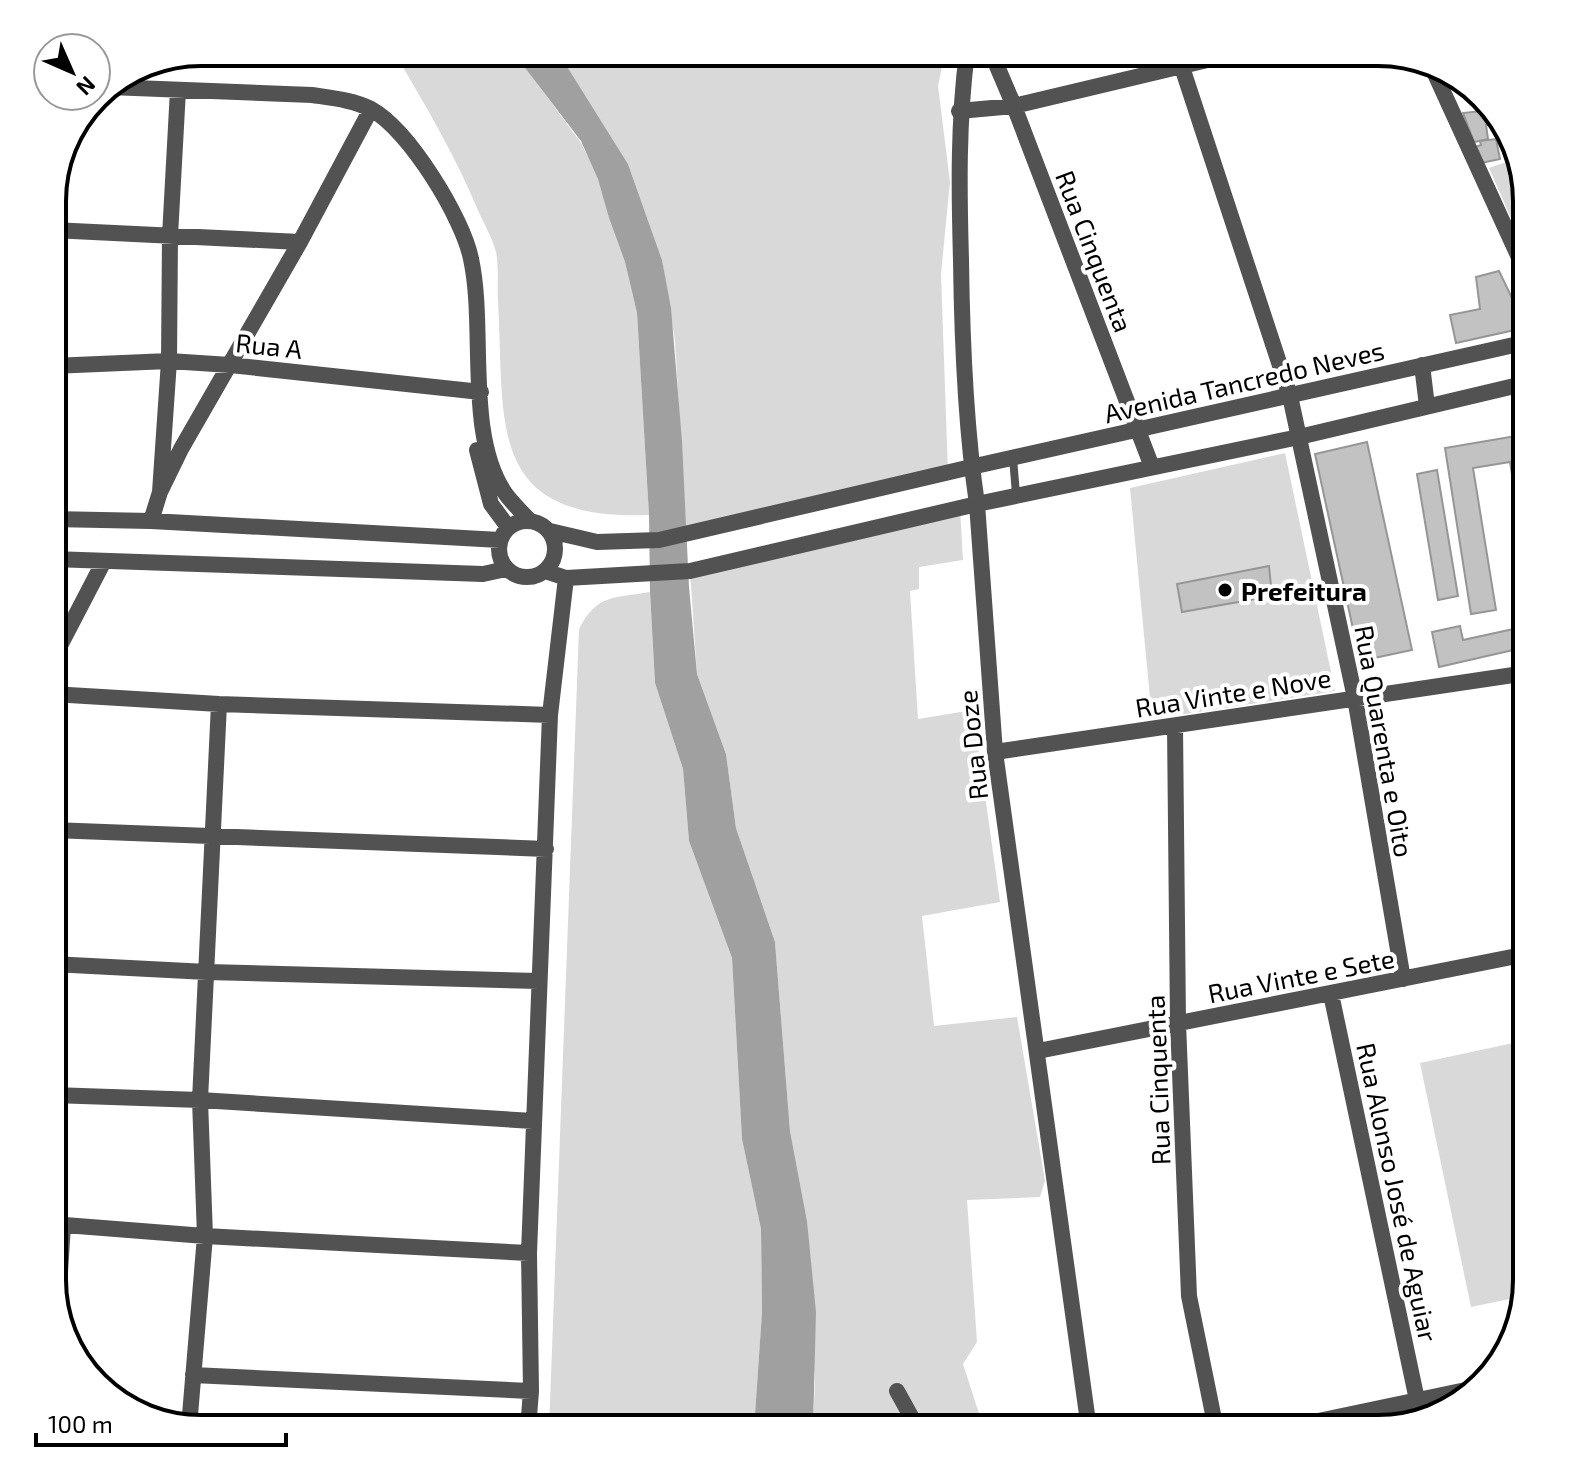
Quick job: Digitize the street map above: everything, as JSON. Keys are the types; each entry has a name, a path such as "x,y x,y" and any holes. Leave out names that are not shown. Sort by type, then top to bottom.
{"street":[{"name":"Rua Doze","path":"965,66 959,111 962,335 995,752 1087,1415"},
{"name":"Rua Cinquenta","path":"997,66 1152,467"},
{"path":"959,111 1014,106 1152,66"},
{"name":"Rua Quarenta e Oito","path":"1182,66 1290,396 1355,698 1403,979"},
{"path":"1438,81 1513,239"},
{"path":"66,519 504,534 522,521 529,520 550,531 555,556 545,571 520,577 506,569 499,555 504,534 491,504 475,442 479,365 471,258 452,211 422,161 389,122 371,109 344,100 312,95 128,88"},
{"path":"160,492 169,361 170,236 178,90"},
{"path":"151,521 160,492 181,449 300,242 371,109"},
{"path":"66,231 300,242"},
{"name":"Avenida Tancredo Neves","path":"550,531 597,542 659,540 1513,344"},
{"name":"Rua A","path":"66,365 169,361 477,392"},
{"path":"1422,365 1427,406"},
{"path":"545,571 566,578 690,571 1016,494 1299,437 1513,384"},
{"path":"477,392 489,461 504,492 529,520"},
{"path":"66,560 483,574 506,569"},
{"path":"66,634 104,561"},
{"path":"529,1415 529,1253 550,715 566,578"},
{"name":"Rua Vinte e Nove","path":"995,752 1355,698 1513,679"},
{"path":"66,695 219,704 550,715"},
{"path":"190,1414 205,1236 200,1100 219,704"},
{"name":"Rua Cinquenta","path":"1175,726 1178,1023 1189,1296 1213,1415"},
{"path":"66,831 546,849"},
{"name":"Rua Vinte e Sete","path":"1038,1051 1513,957"},
{"path":"66,965 207,972 539,981"},
{"name":"Rua Alonso José de Aguiar","path":"1331,994 1417,1400"},
{"path":"66,1095 200,1100 533,1121"},
{"path":"66,1226 529,1253"},
{"path":"193,1375 531,1391"},
{"path":"897,1391 910,1415"},
{"path":"1346,1415 1451,1393"}],"lane":[{"path":"1012,457 1016,494"}],"shaded area":[{"path":"402,66 524,66 581,143 599,178 637,313 649,515 596,513 557,502 531,483 515,457 506,425 501,388 496,252 449,148"},
{"path":"524,66 567,66 628,164 662,260 671,308 697,674 726,754 736,828 775,942 790,1131 807,1221 816,1312 813,1415 755,1415 762,1312 761,1229 742,1139 732,958 689,841 683,769 655,683 637,313 625,262 598,179 581,141"},
{"path":"567,66 942,66 938,86 950,182 941,274 948,473 686,527 675,341 662,260 628,164"},
{"path":"1507,162 1513,192 1513,222 1489,168"},
{"path":"1285,453 1335,691 1152,719 1130,488"},
{"path":"960,508 963,560 919,567 919,589 910,591 918,719 973,710 1000,902 922,916 934,1026 1017,1017 1045,1181 1040,1197 967,1200 977,1342 963,1364 979,1415 814,1415 815,1380 807,1221 790,1131 775,942 736,828 726,754 697,674 690,571"},
{"path":"650,592 655,683 683,769 689,841 732,958 742,1139 761,1229 762,1312 755,1415 550,1415 579,629 593,609 616,597"},
{"path":"1513,1043 1511,1299 1471,1307 1420,1063"}],"building":[{"path":"1478,111 1489,124 1486,125 1488,139 1474,142 1463,113"},
{"path":"1496,139 1500,159 1481,163 1475,147 1481,145 1480,141"},
{"path":"1499,271 1513,300 1513,330 1456,343 1450,315 1480,309 1476,277"},
{"path":"1513,436 1513,481 1510,462 1473,468 1496,610 1471,614 1445,448"},
{"path":"1367,442 1412,650 1360,661 1315,454"},
{"path":"1437,470 1458,596 1438,600 1417,474"},
{"name":"Prefeitura","path":"1269,566 1272,596 1182,612 1177,584"},
{"path":"1460,626 1463,640 1513,629 1513,650 1439,667 1432,632"}],"place":[{"name":"Prefeitura","path":"1225,590"}]}
